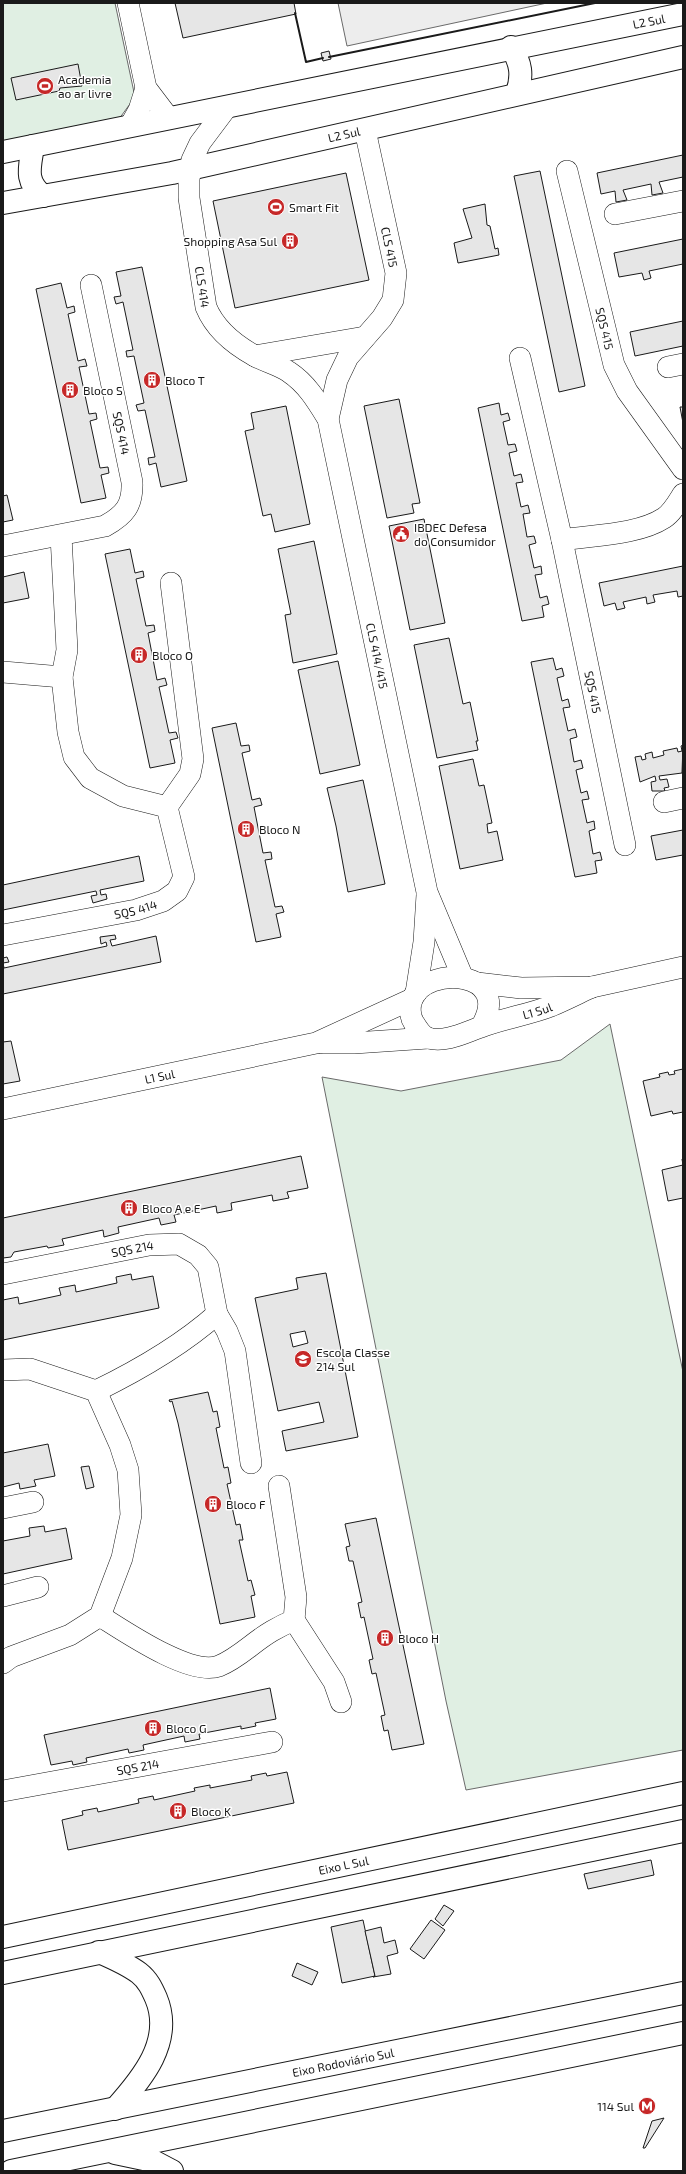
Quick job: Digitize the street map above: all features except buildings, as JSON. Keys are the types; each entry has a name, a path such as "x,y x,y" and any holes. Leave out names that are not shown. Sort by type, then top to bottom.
{"main road":[{"name":"L2 Sul","path":"3,152 511,47 602,31 683,14"},
{"path":"511,47 519,59 521,70 521,81 517,93"},
{"name":"L2 Sul","path":"3,203 190,169 365,130 517,93 683,57"},
{"path":"33,146 30,166 31,184 42,196"},
{"name":"Eixo L Sul","path":"3,1937 683,1793"},
{"path":"3,1973 683,1831"},
{"path":"98,1952 123,1963 140,1974 150,1984 161,2009 160,2040 154,2055 135,2087 115,2109"},
{"name":"Eixo Rodoviário Sul","path":"3,2131 683,1993"},
{"path":"11,2171 683,2033"},
{"path":"106,2152 153,2161 172,2171"}],"street":[{"path":"128,3 146,88 168,117"},
{"path":"130,126 139,110 146,88"},
{"name":"CLS 414","path":"226,107 204,137 190,169 189,198 206,307 212,321 224,334 254,356 288,372 309,389 328,419"},
{"name":"CLS 415","path":"328,419 337,380 348,357 382,318 392,300 396,272 365,130"},
{"name":"SQS 415","path":"567,171 614,366 627,391 683,468"},
{"path":"615,214 683,201"},
{"name":"SQS 414","path":"3,546 105,526 119,518 128,506 132,490 91,285"},
{"path":"254,356 365,337"},
{"name":"SQS 415","path":"520,358 562,540 625,845"},
{"name":"CLS 414/415","path":"328,419 428,892 470,980"},
{"path":"562,540 630,530 652,524 665,518 683,494"},
{"path":"60,536 67,650 62,677 68,732 74,757 90,778 123,796 167,807 190,774 193,758 171,583"},
{"path":"3,672 62,677"},
{"name":"SQS 414","path":"3,935 136,910 163,901 177,891 184,877 167,807"},
{"name":"CLS 414/415","path":"414,996 424,942 428,892"},
{"name":"L1 Sul","path":"481,1027 551,1006 592,987 683,966"},
{"path":"435,980 470,980 487,994 490,1004 488,1015 481,1027 466,1034 448,1038 428,1038 418,1030 412,1020 410,1011 414,996 435,980"},
{"name":"L1 Sul","path":"470,980 521,988 592,987"},
{"name":"L1 Sul","path":"316,1043 414,996"},
{"name":"L1 Sul","path":"3,1109 316,1043 354,1044 428,1038"},
{"name":"SQS 214","path":"3,1274 149,1245 179,1244 198,1255 208,1267 217,1314 227,1331 235,1351 251,1463"},
{"path":"96,1392 129,1375 181,1344 217,1314"},
{"path":"3,1370 30,1369 96,1392 120,1445 128,1470 131,1515 122,1558 100,1616 70,1635 6,1658"},
{"path":"279,1486 296,1597 294,1620 334,1682 341,1702"},
{"path":"3,1508 33,1502"},
{"path":"3,1596 38,1587"},
{"path":"100,1616 155,1650 208,1669 219,1666 238,1657 272,1631 294,1620"},
{"name":"SQS 214","path":"3,1791 272,1742"}],"green space":[{"path":"3,3 115,3 135,97 119,119 3,142"},
{"path":"610,1024 683,1372 683,1750 466,1790 446,1701 322,1077 401,1091 561,1060"}],"shaded area":[{"path":"338,3 547,3 347,46"}],"wall":[{"path":"329,57 595,3"},
{"path":"295,13 306,62 323,58"}],"place":[{"name":"Academia ao ar livre","path":"45,86"},
{"name":"Smart Fit","path":"276,207"},
{"name":"Shopping Asa Sul","path":"290,241"},
{"name":"Bloco T","path":"152,380"},
{"name":"Bloco S","path":"70,390"},
{"name":"IBDEC Defesa do Consumidor","path":"401,534"},
{"name":"Bloco O","path":"139,655"},
{"name":"Bloco N","path":"246,829"},
{"name":"Bloco A e E","path":"129,1208"},
{"name":"Escola Classe 214 Sul","path":"303,1359"},
{"name":"Bloco F","path":"213,1504"},
{"name":"Bloco H","path":"385,1638"},
{"name":"Bloco G","path":"153,1728"},
{"name":"Bloco K","path":"178,1811"},
{"name":"114 Sul","path":"647,2106"}]}
